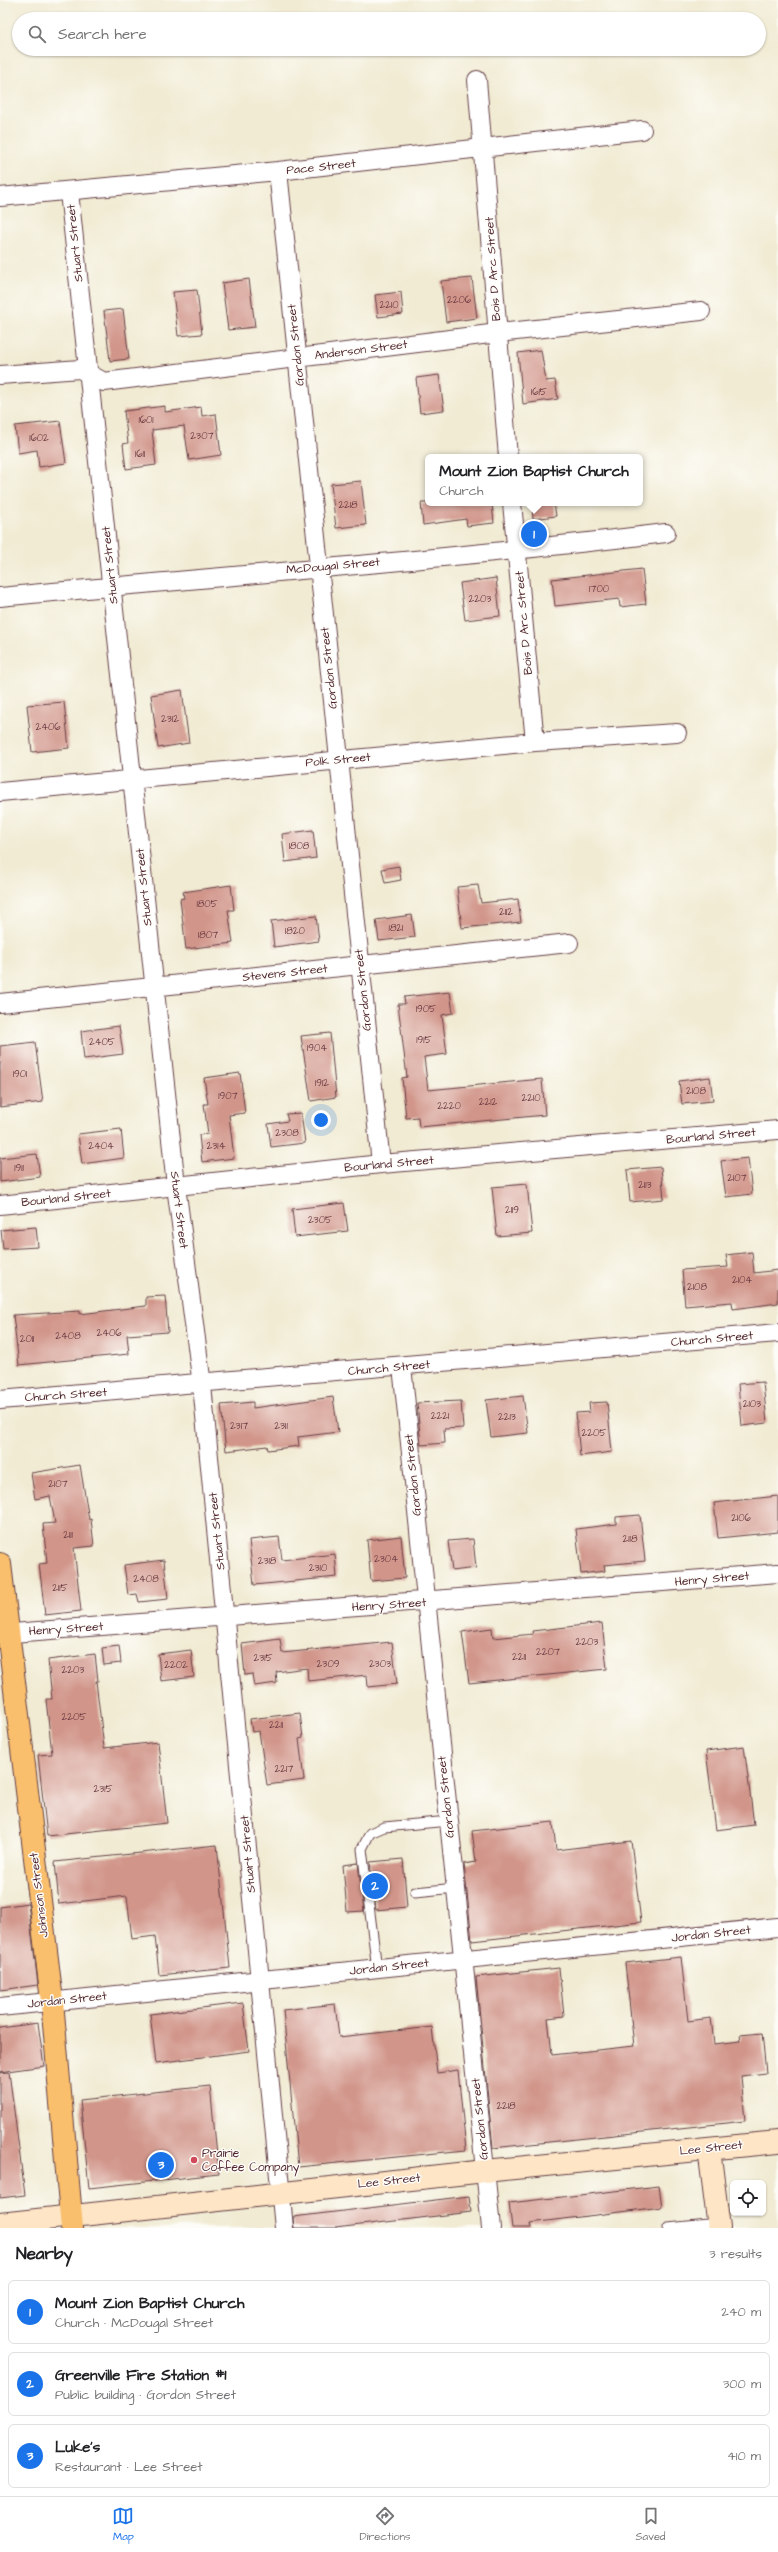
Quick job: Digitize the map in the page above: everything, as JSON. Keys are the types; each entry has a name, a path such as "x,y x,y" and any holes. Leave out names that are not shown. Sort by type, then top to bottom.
{"main road":[{"name":"Johnson Street","path":"0,1564 4,1634 52,2001 72,2222"},
{"name":"Lee Street","path":"0,2224 72,2222 280,2194 485,2171 778,2142"},
{"path":"709,2149 718,2225"}],"street":[{"name":"Bois D Arc Street","path":"477,80 484,149 508,454"},
{"name":"Pace Street","path":"0,197 69,192 278,171 642,130"},
{"name":"Gordon Street","path":"278,171 381,1164"},
{"name":"Stuart Street","path":"69,192 90,375 176,1186 202,1384 284,2228"},
{"name":"Anderson Street","path":"0,375 80,369 104,382 498,333 701,311"},
{"name":"Bois D Arc Street","path":"512,506 535,742"},
{"name":"McDougal Street","path":"0,597 319,567 517,551 666,533"},
{"name":"Polk Street","path":"0,792 133,778 535,742 677,733"},
{"name":"Stevens Street","path":"0,1003 569,943"},
{"name":"Bourland Street","path":"0,1205 381,1164 778,1130"},
{"name":"Church Street","path":"0,1400 778,1334"},
{"name":"Gordon Street","path":"402,1366 491,2228"},
{"name":"Henry Street","path":"4,1634 225,1618 778,1573"},
{"name":"Jordan Street","path":"0,2007 778,1927"}],"lane":[{"path":"377,1969 362,1848 370,1833 384,1827 449,1821"},
{"path":"415,1892 456,1888"},
{"path":"668,2228 718,2225"}],"building":[{"path":"472,278 477,318 446,322 441,281"},
{"path":"249,279 255,327 228,330 222,283"},
{"path":"197,290 202,334 178,336 173,292"},
{"path":"401,292 403,314 378,317 375,295"},
{"path":"123,309 129,359 110,361 104,311"},
{"path":"541,350 546,381 555,380 558,399 523,404 518,353"},
{"path":"439,375 444,410 420,413 416,378"},
{"path":"165,406 165,412 201,407 202,416 216,414 221,455 189,460 184,426 152,430 156,465 126,469 123,444 128,443 124,411"},
{"path":"60,421 66,463 39,467 37,450 18,453 15,426"},
{"path":"361,481 366,525 336,528 331,484"},
{"path":"421,503 425,503 425,506 492,506 494,523 467,526 466,519 423,525"},
{"path":"532,506 554,506 556,516 533,519"},
{"path":"642,569 646,604 620,607 619,599 555,606 552,579"},
{"path":"496,578 500,616 465,620 460,583"},
{"path":"182,690 189,743 158,748 151,695"},
{"path":"64,702 69,748 32,752 27,705"},
{"path":"313,830 316,858 285,862 282,834"},
{"path":"399,866 401,880 385,883 382,869"},
{"path":"231,885 234,910 228,910 233,943 186,949 180,899 184,898 183,892"},
{"path":"478,885 481,903 518,899 521,922 462,928 457,887"},
{"path":"412,915 415,937 379,941 376,920"},
{"path":"316,916 319,941 274,947 271,921"},
{"path":"450,992 453,1013 442,1015 447,1054 424,1057 428,1090 542,1079 545,1115 419,1127 418,1117 406,1118 402,1078 407,1077 398,1004 405,1004 404,997"},
{"path":"119,1026 123,1054 84,1059 81,1031"},
{"path":"330,1033 336,1097 311,1101 301,1036"},
{"path":"35,1042 43,1102 0,1107 0,1046"},
{"path":"240,1073 245,1113 229,1115 234,1158 202,1162 199,1135 208,1134 204,1104 208,1104 204,1078"},
{"path":"710,1077 713,1101 682,1104 679,1081"},
{"path":"301,1113 305,1143 271,1147 268,1124 288,1121 286,1114"},
{"path":"121,1129 124,1158 82,1164 78,1134"},
{"path":"37,1154 40,1177 0,1182 0,1158"},
{"path":"748,1158 752,1194 726,1197 721,1161"},
{"path":"661,1167 664,1199 630,1202 627,1170"},
{"path":"527,1184 532,1233 497,1236 492,1187"},
{"path":"344,1203 348,1231 295,1237 292,1209"},
{"path":"36,1227 38,1247 3,1249 1,1230"},
{"path":"752,1252 754,1273 778,1270 778,1303 733,1309 732,1302 685,1306 682,1270 728,1267 726,1255"},
{"path":"165,1296 168,1332 127,1335 129,1354 19,1365 13,1315 80,1311 80,1314 146,1306 146,1297"},
{"path":"763,1382 767,1423 742,1426 738,1384"},
{"path":"523,1396 528,1433 491,1437 486,1400"},
{"path":"333,1397 338,1432 298,1437 299,1446 268,1450 267,1446 226,1451 221,1405 253,1402 253,1408"},
{"path":"461,1401 463,1428 444,1429 445,1443 421,1445 417,1403"},
{"path":"607,1402 612,1452 580,1456 576,1413 590,1412 589,1403"},
{"path":"80,1465 89,1520 91,1519 94,1546 74,1548 81,1611 45,1615 39,1564 47,1563 43,1524 55,1523 50,1496 35,1499 31,1473"},
{"path":"778,1496 778,1532 718,1538 714,1503"},
{"path":"640,1515 645,1561 604,1565 605,1571 581,1574 576,1529 616,1524 616,1517"},
{"path":"401,1536 405,1578 371,1581 367,1540"},
{"path":"279,1537 282,1560 335,1554 337,1577 254,1585 249,1540"},
{"path":"473,1539 476,1568 452,1571 448,1541"},
{"path":"164,1560 168,1599 139,1602 137,1594 128,1595 124,1565"},
{"path":"602,1623 607,1669 469,1683 462,1632 492,1628 493,1638 533,1634 532,1631"},
{"path":"280,1639 282,1653 392,1642 397,1684 368,1687 367,1675 308,1681 307,1668 276,1672 277,1683 254,1686 252,1674 245,1675 242,1644"},
{"path":"119,1646 121,1663 104,1665 102,1648"},
{"path":"191,1650 194,1677 161,1681 158,1654"},
{"path":"95,1654 98,1681 96,1681 104,1748 158,1742 167,1823 47,1836 38,1755 52,1754 46,1699 52,1699 48,1660"},
{"path":"300,1713 303,1738 299,1739 304,1780 267,1785 259,1731 252,1732 250,1719"},
{"path":"744,1746 754,1825 716,1830 706,1751"},
{"path":"553,1822 556,1850 631,1841 641,1922 472,1941 464,1864 476,1862 472,1831"},
{"path":"217,1845 230,1968 159,1975 155,1936 132,1939 127,1896 59,1904 55,1862"},
{"path":"403,1859 407,1907 376,1910 370,1862"},
{"path":"358,1863 364,1911 347,1912 343,1865"},
{"path":"28,1903 38,1985 0,1990 0,1907"},
{"path":"681,1957 688,2021 711,2018 714,2044 741,2041 740,2035 762,2033 766,2073 741,2076 745,2121 493,2148 476,1977 559,1968 564,2016 548,2018 552,2055 634,2046 625,1963"},
{"path":"243,2003 249,2051 156,2063 150,2014"},
{"path":"335,2004 339,2037 432,2027 437,2073 458,2070 466,2150 298,2167 283,2010"},
{"path":"38,2023 44,2066 0,2072 0,2028"},
{"path":"9,2072 25,2195 0,2198 0,2073"},
{"path":"210,2086 219,2174 89,2188 80,2100"},
{"path":"659,2186 662,2207 530,2223 531,2228 512,2228 509,2203"},
{"path":"469,2196 471,2212 335,2228 294,2228 293,2217"}],"place":[{"name":"Mount Zion Baptist Church","path":"534,534"},
{"name":"Greenville Fire Station #1","path":"375,1886"},
{"name":"Prairie Coffee Company","path":"194,2160"},
{"name":"Luke's","path":"161,2165"}]}
